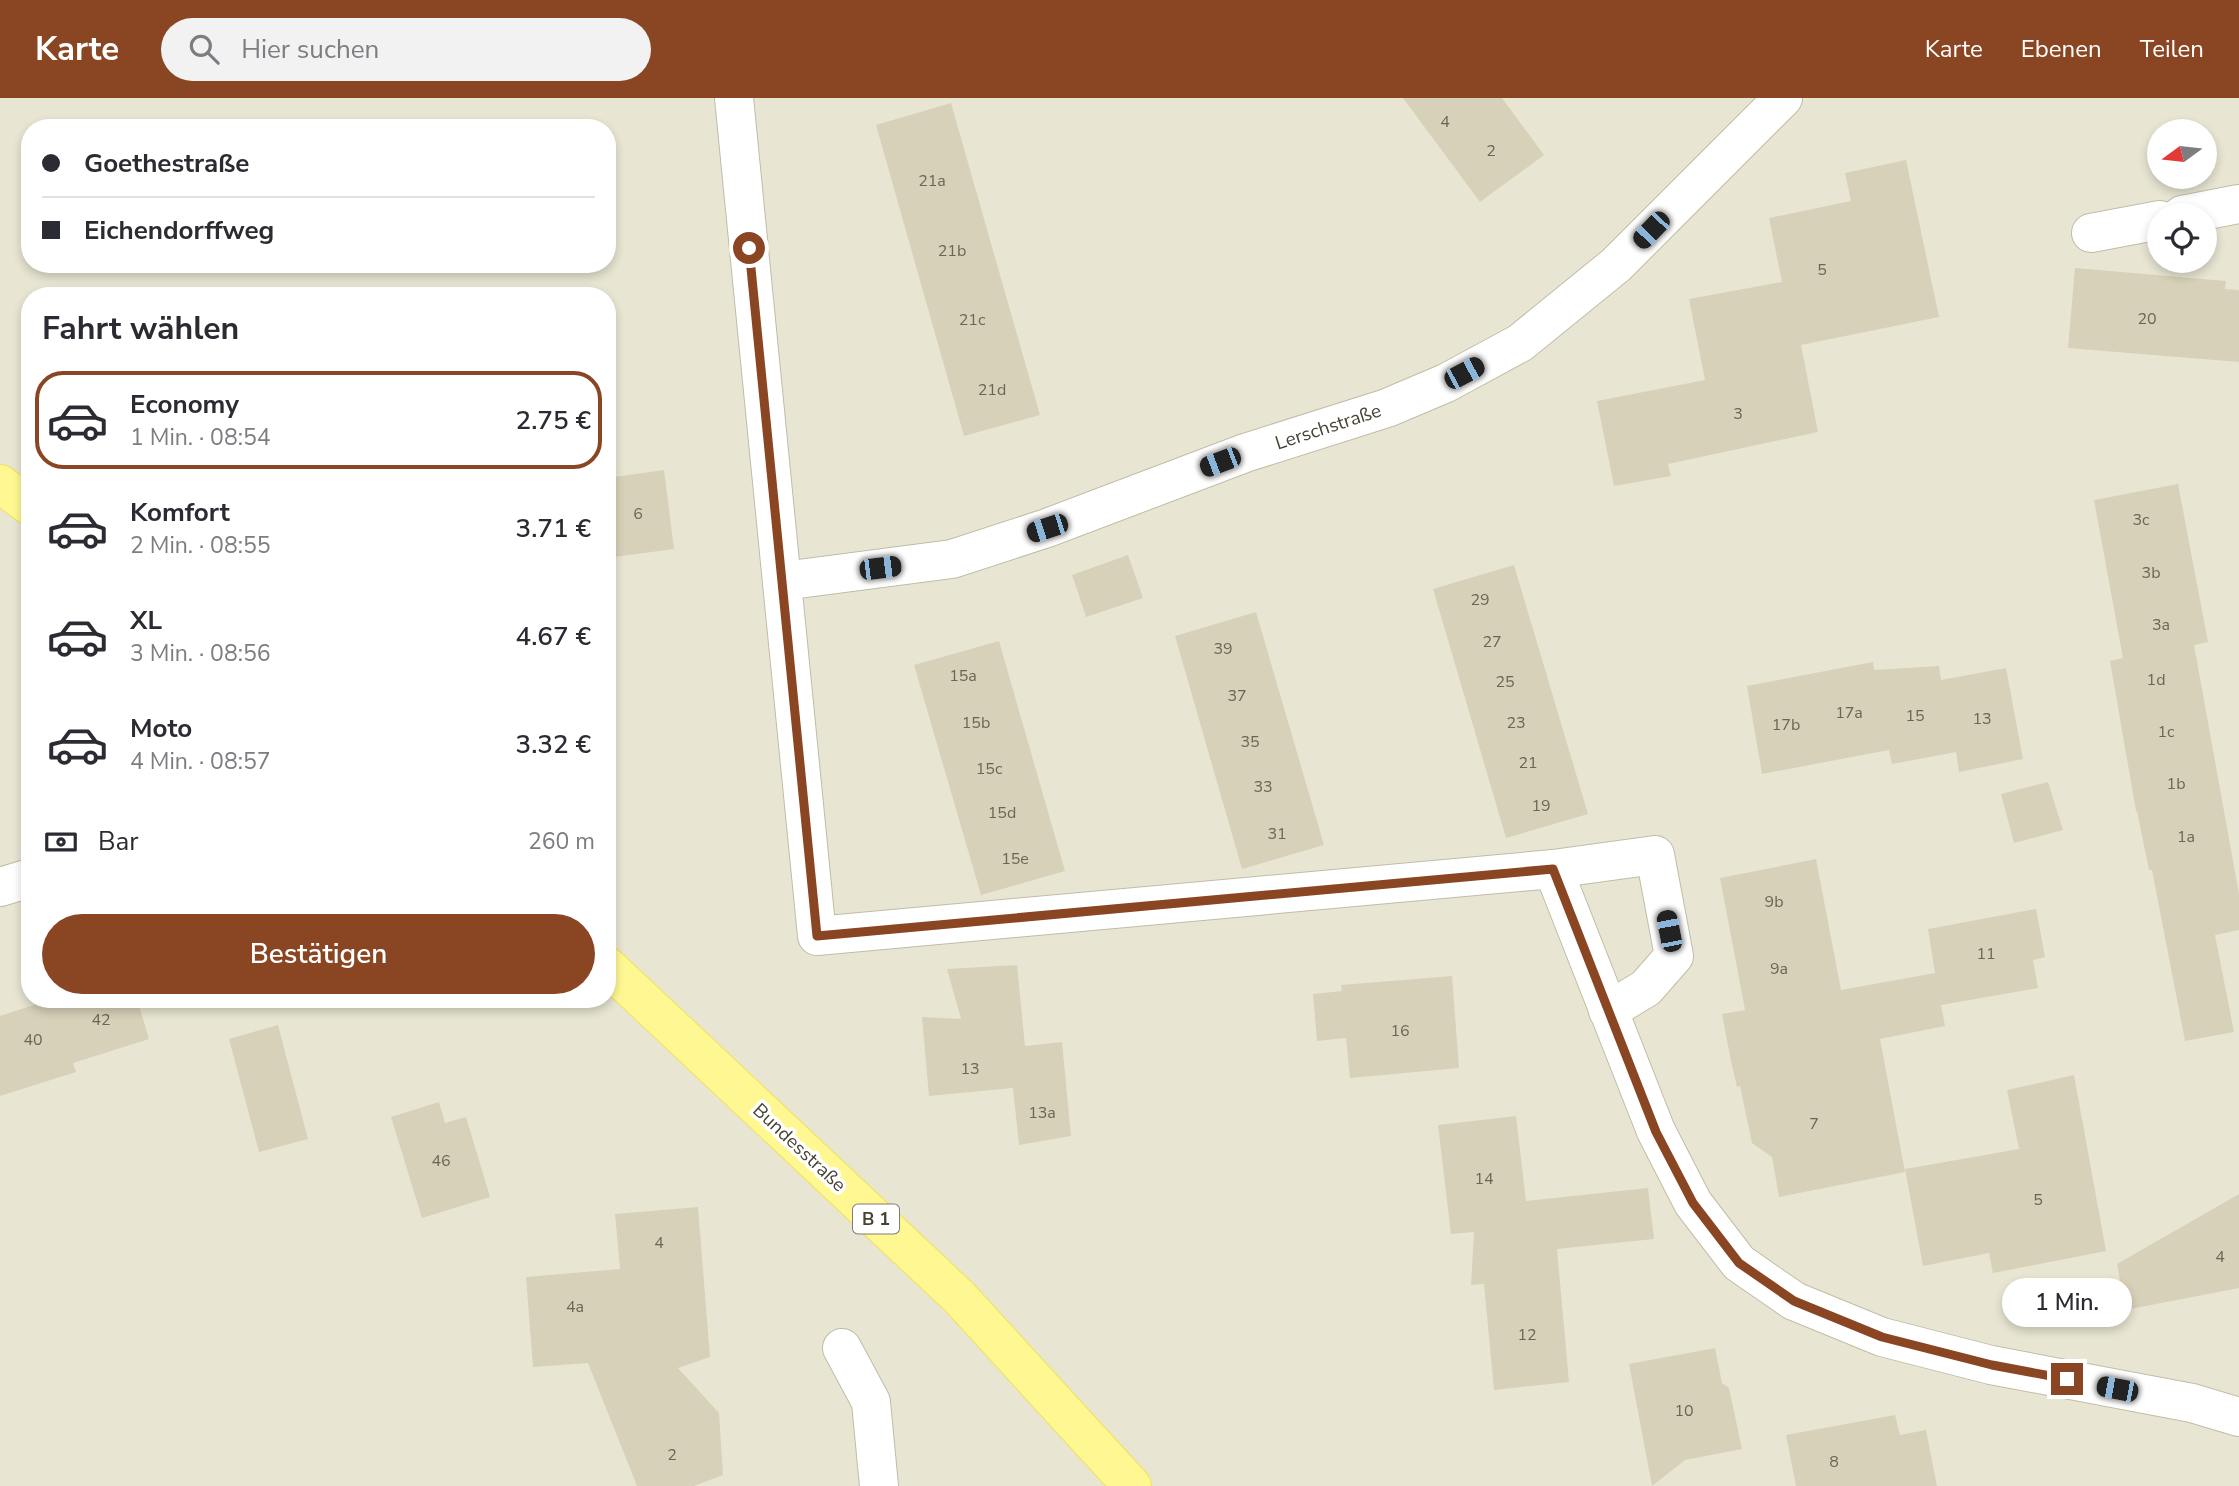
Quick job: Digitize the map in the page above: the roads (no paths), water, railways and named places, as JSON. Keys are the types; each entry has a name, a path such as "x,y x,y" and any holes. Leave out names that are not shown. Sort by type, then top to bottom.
{"main road":[{"path":"0,484 21,499"},
{"name":"Bundesstraße","path":"616,974 959,1297 1132,1486"}],"street":[{"path":"734,98 817,936 1553,869 1655,855 1674,956 1646,988 1608,1011"},
{"name":"Lerschstraße","path":"783,580 952,559 1047,528 1245,453 1387,408 1446,383 1520,342 1616,265 1783,98"},
{"path":"2217,208 2239,204"},
{"path":"2091,233 2147,222"},
{"path":"1553,869 1656,1132 1693,1203 1739,1263 1794,1301 1895,1340 1992,1365 2192,1403 2239,1416"},
{"path":"0,887 21,881"},
{"path":"842,1348 870,1402 879,1486"}]}
